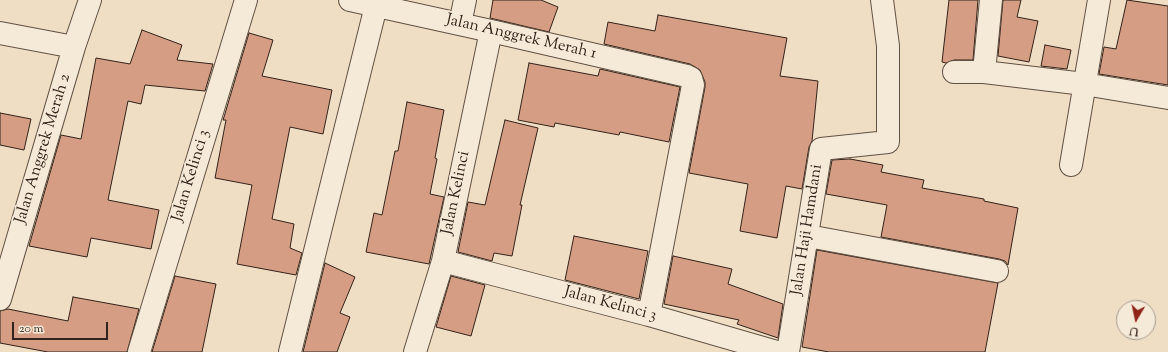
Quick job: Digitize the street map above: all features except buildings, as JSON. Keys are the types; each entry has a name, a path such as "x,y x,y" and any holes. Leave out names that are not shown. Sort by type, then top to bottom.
{"street":[{"name":"Jalan Anggrek Merah 2","path":"0,298 74,47 90,0"},
{"name":"Jalan Kelinci 3","path":"139,352 246,0"},
{"name":"Jalan Anggrek Merah 1","path":"350,0 491,31 691,78 693,85 649,315"},
{"path":"460,24 465,0"},
{"name":"Jalan Haji Hamdani","path":"788,352 821,150 888,142 888,46 882,0"},
{"path":"984,72 991,0"},
{"path":"1071,165 1099,0"},
{"path":"290,352 376,6"},
{"name":"Jalan Kelinci","path":"415,352 443,260 491,31"},
{"path":"0,33 74,47"},
{"path":"954,72 984,72 1084,84 1168,98"},
{"path":"808,236 997,271"},
{"name":"Jalan Kelinci 3","path":"443,260 649,315 777,352"}]}
